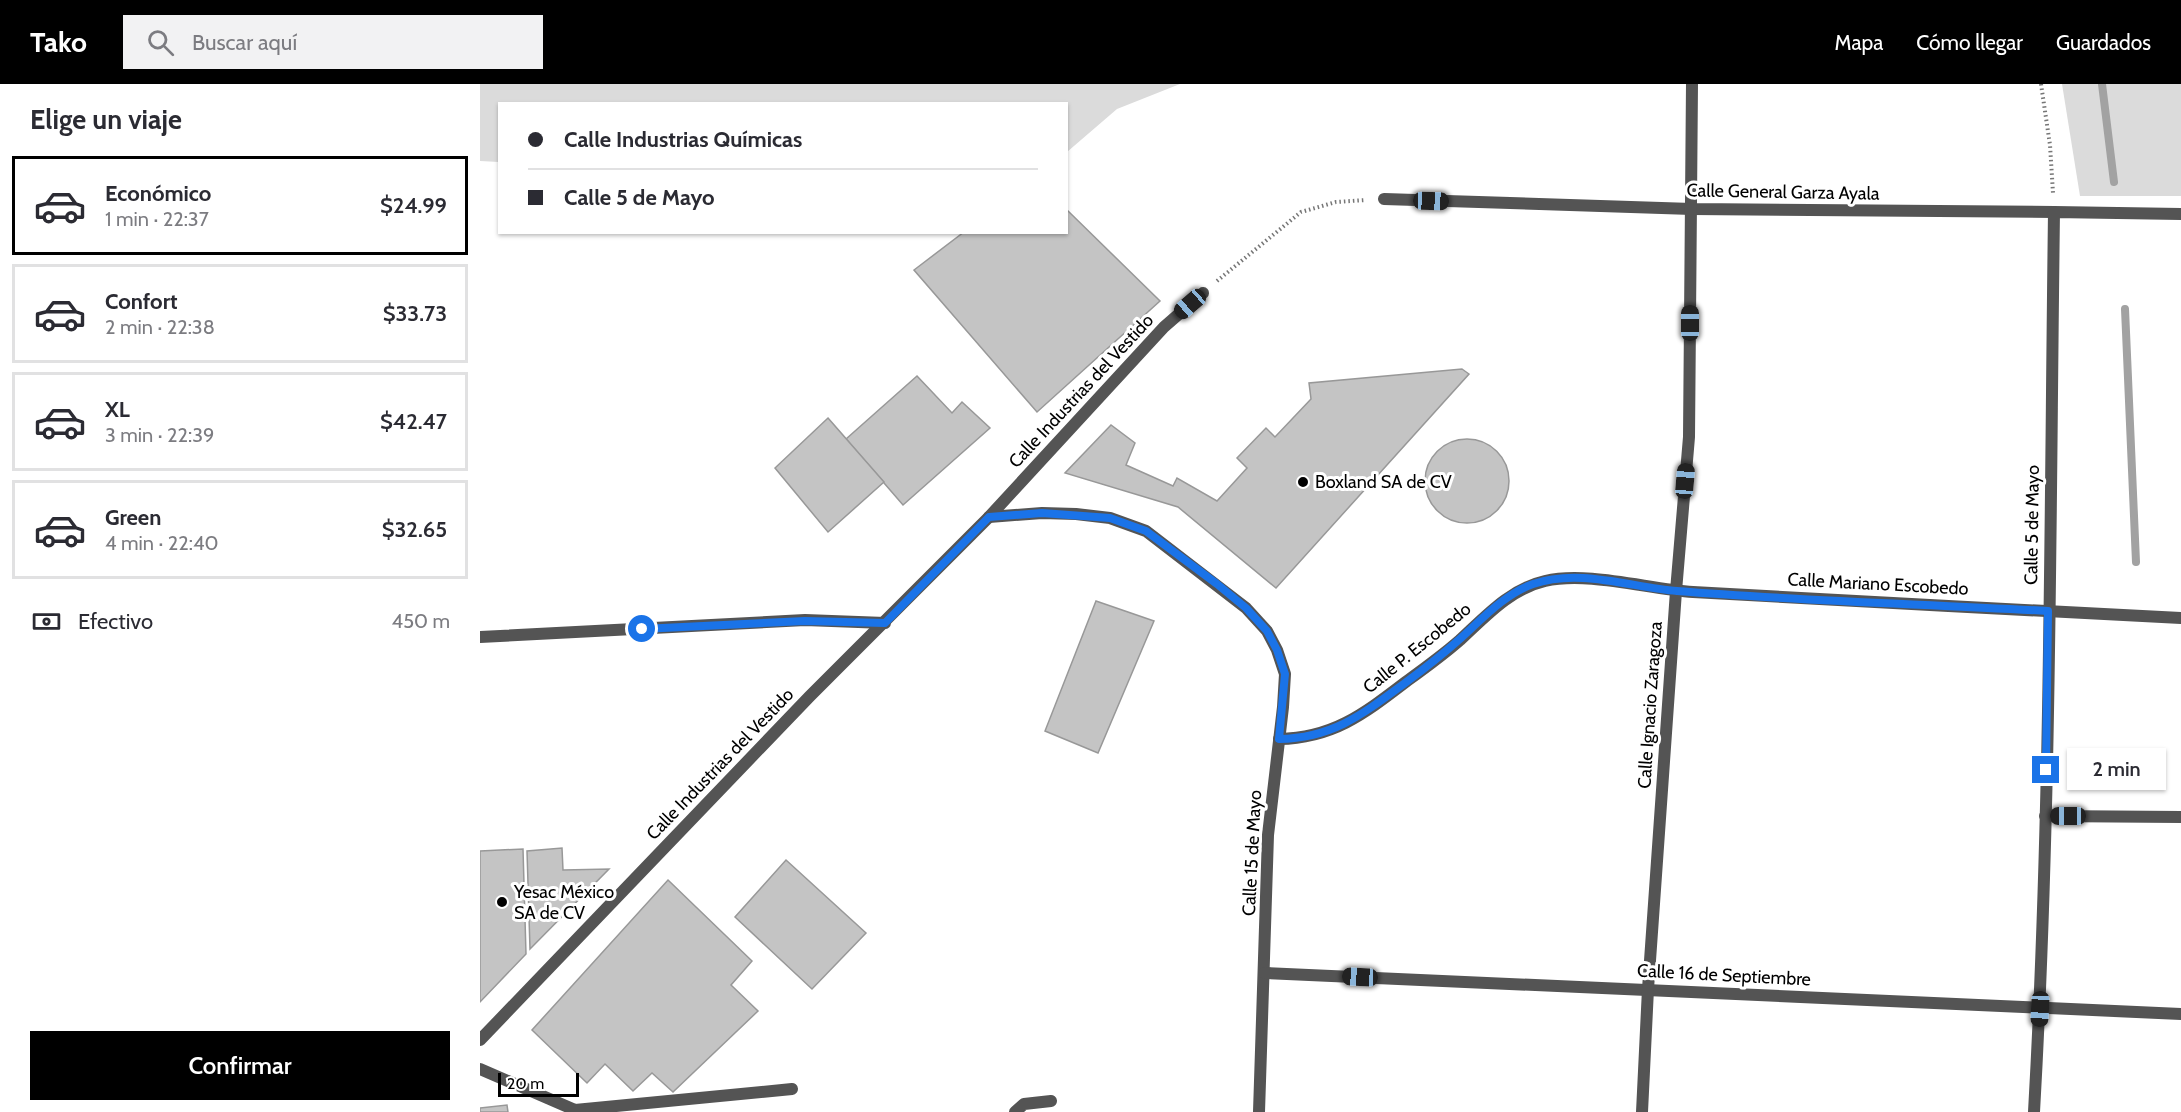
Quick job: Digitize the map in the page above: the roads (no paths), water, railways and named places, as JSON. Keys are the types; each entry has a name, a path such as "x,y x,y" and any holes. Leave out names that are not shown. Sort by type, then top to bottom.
{"street":[{"name":"Calle Ignacio Zaragoza","path":"1642,1112 1648,989 1689,437 1692,84"},
{"name":"Calle General Garza Ayala","path":"1384,199 1692,209 2181,214"},
{"name":"Calle 5 de Mayo","path":"2034,1112 2040,1009 2045,816 2054,212"},
{"name":"Calle Industrias del Vestido","path":"480,1040 810,696 989,517 1164,327 1203,293"},
{"name":"Calle 15 de Mayo","path":"989,517 1042,513 1076,514 1119,521 1146,531 1246,608 1267,631 1277,650 1285,674 1268,835 1259,1112"},
{"name":"Calle Mariano Escobedo","path":"1573,577 1676,591 2181,618"},
{"name":"Calle P. Escobedo","path":"1279,739 1317,735 1362,715 1450,648 1517,591 1546,580 1573,577"},
{"path":"480,637 805,621 885,623"},
{"path":"2045,816 2181,817"},
{"name":"Calle 16 de Septiembre","path":"1265,973 2181,1014"},
{"path":"480,1069 575,1110 792,1089"},
{"path":"1015,1112 1024,1104 1051,1101"}],"waterway":[{"path":"2102,84 2114,182"},
{"path":"2125,309 2136,562"}],"place":[{"name":"Boxland SA de CV","path":"1303,482"},
{"name":"Yesac México SA de CV","path":"502,902"}]}
